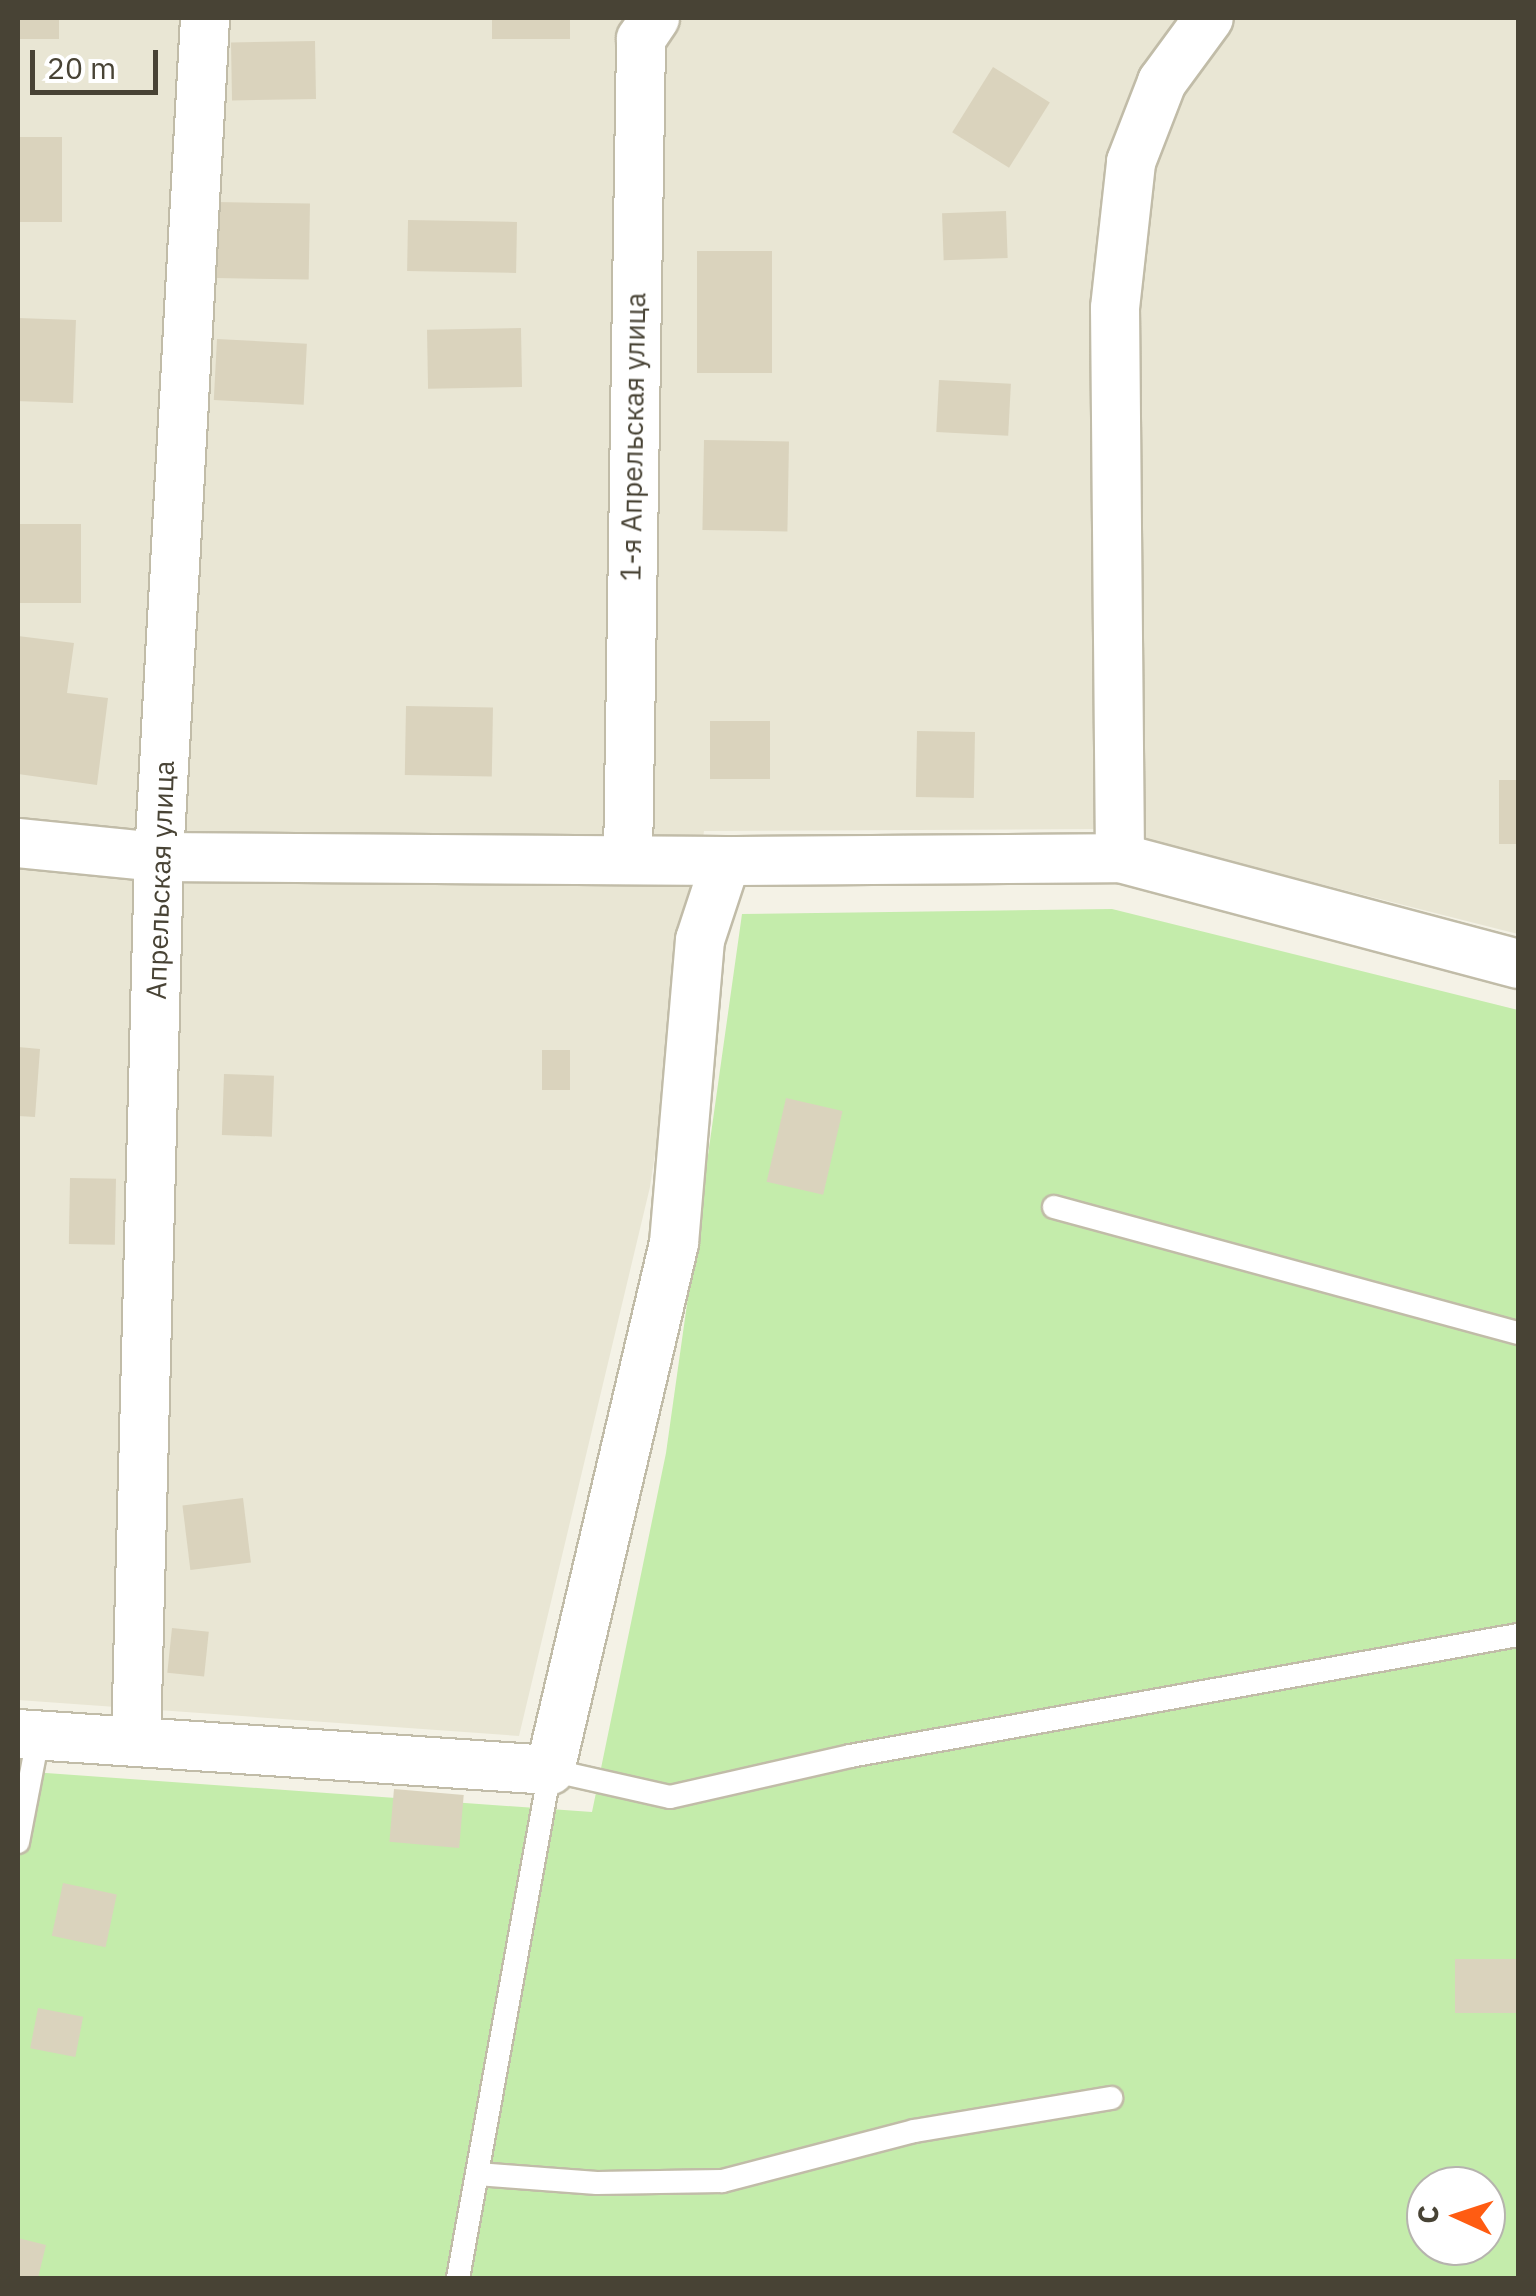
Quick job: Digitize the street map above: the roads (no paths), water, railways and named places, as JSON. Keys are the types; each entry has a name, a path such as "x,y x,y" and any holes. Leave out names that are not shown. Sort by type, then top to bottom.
{"street":[{"name":"Апрельская улица","path":"136,1742 159,857 204,18"},
{"name":"1-я Апрельская улица","path":"628,860 641,40 655,18"},
{"path":"1120,858 1115,308 1131,162 1162,82 1209,18"},
{"path":"18,843 159,857 726,861 1120,858 1518,964"},
{"path":"28,1736 550,1770 674,1243 700,940 726,861"}],"lane":[{"path":"1054,1208 1518,1333"},
{"path":"458,2278 550,1770 670,1797 869,1752 1518,1636"},
{"path":"18,1842 28,1736"},
{"path":"477,2174 597,2183 722,2181 914,2131 1111,2098"}]}
